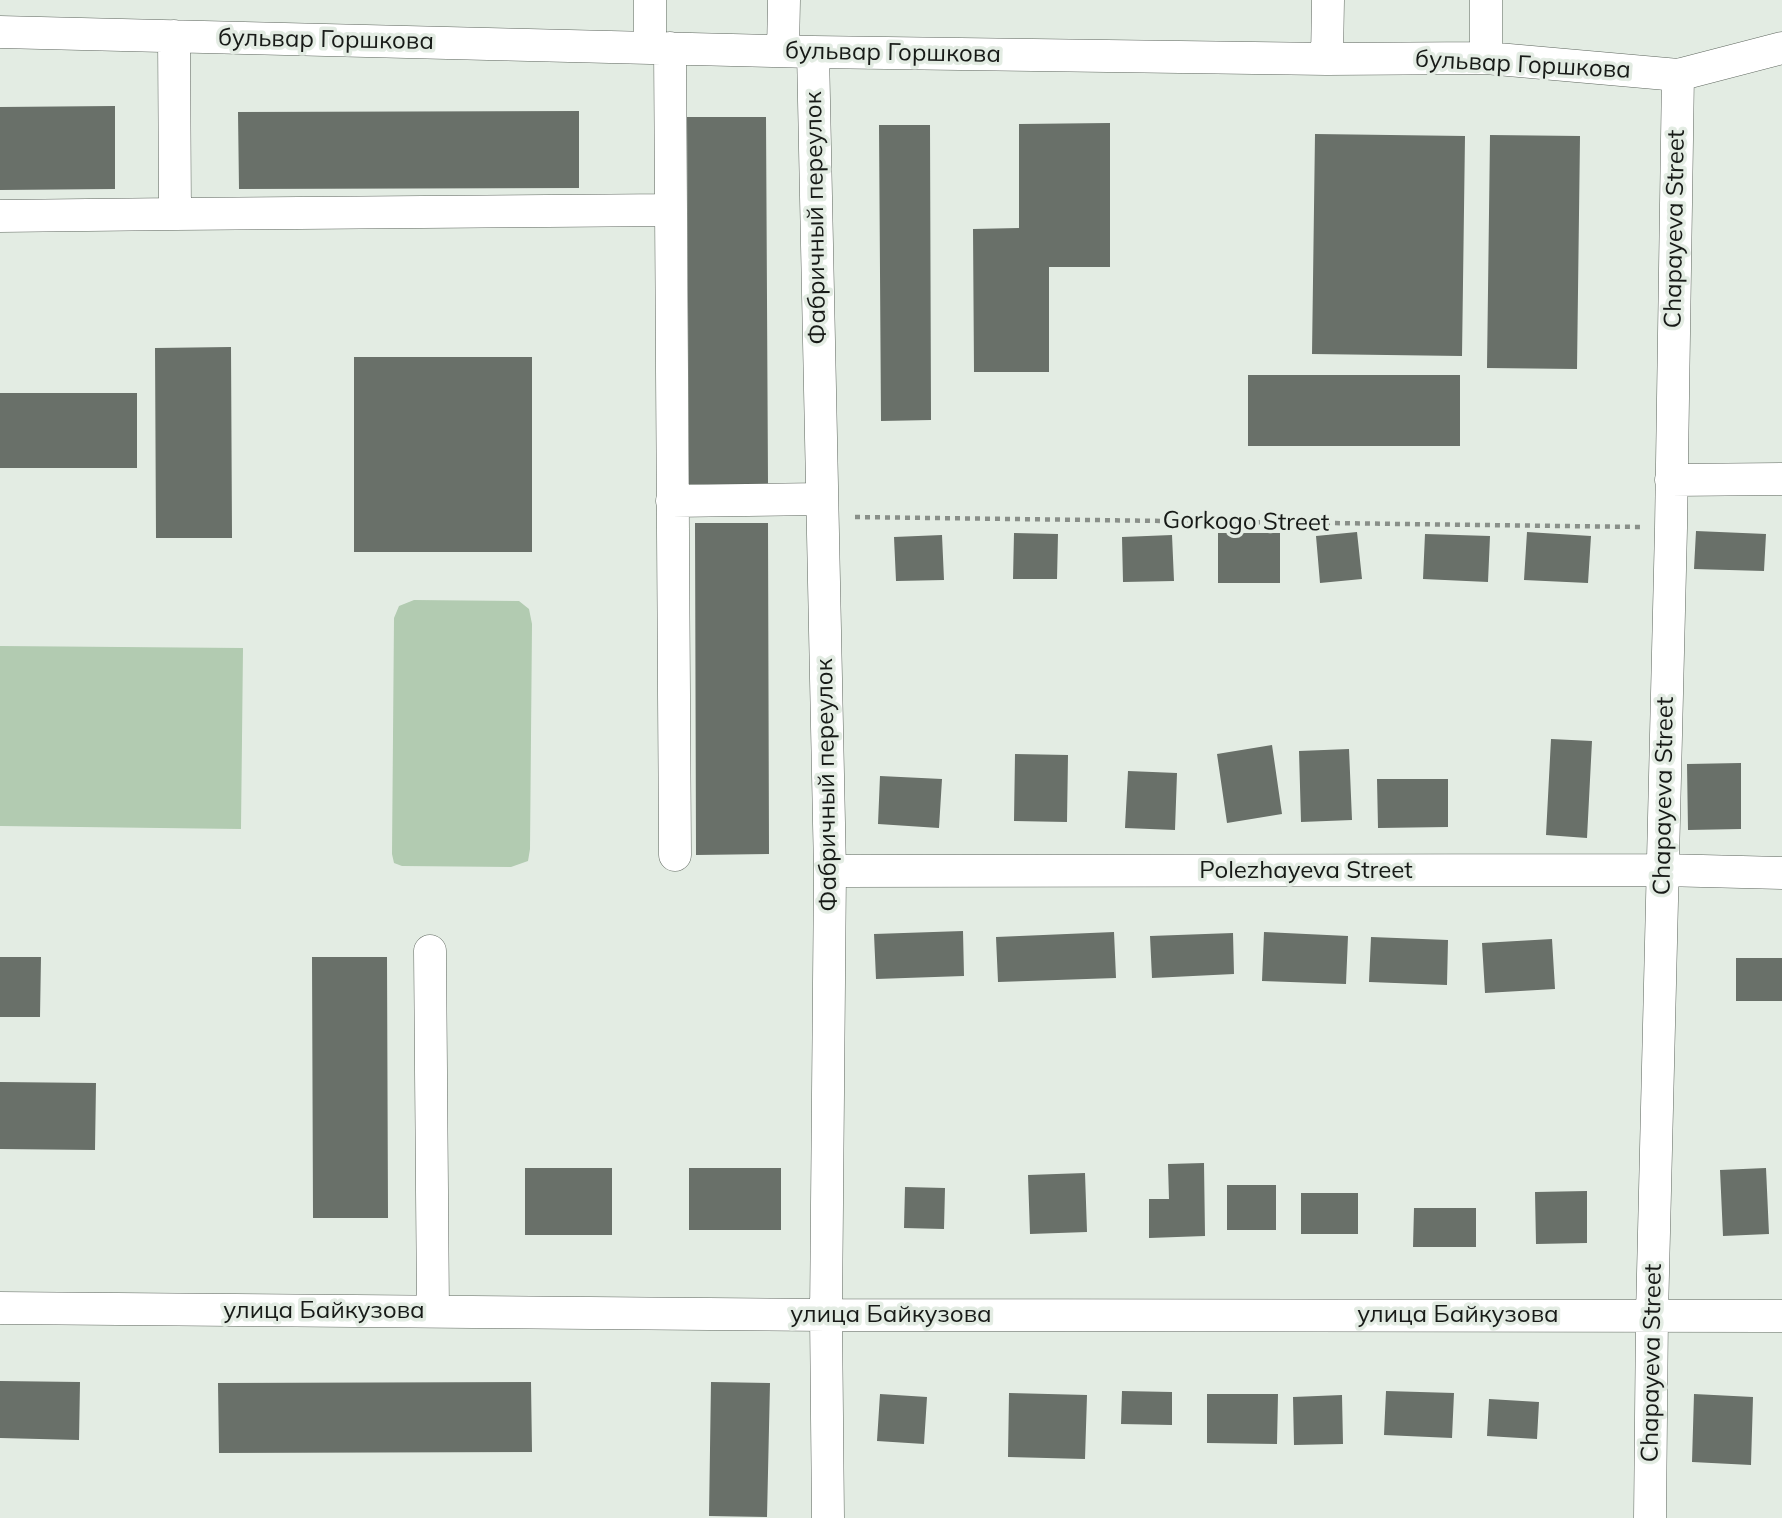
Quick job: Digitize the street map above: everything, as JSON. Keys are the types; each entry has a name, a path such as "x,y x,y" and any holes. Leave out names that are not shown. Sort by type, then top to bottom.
{"street":[{"path":"650,0 660,48 671,210 675,855"},
{"name":"Фабричный переулок","path":"784,0 798,52 822,508 830,871 826,1315 828,1518"},
{"path":"1327,59 1328,0"},
{"path":"1486,0 1486,58"},
{"name":"бульвар Горшкова","path":"0,32 798,52 1327,59 1486,58 1678,75 1782,48"},
{"path":"174,36 175,215"},
{"name":"Chapayeva Street","path":"1650,1518 1678,75"},
{"path":"0,216 671,210"},
{"path":"1671,480 1782,478"},
{"path":"672,500 822,508"},
{"name":"Polezhayeva Street","path":"830,871 1662,870 1782,873"},
{"path":"430,951 433,1311"},
{"name":"улица Байкузова","path":"0,1308 826,1315 1782,1316"}],"path":[{"name":"Gorkogo Street","path":"822,508 1671,528"}],"green space":[{"path":"414,600 519,601 529,609 532,624 528,861 511,867 402,866 394,863 394,618 399,606"},
{"path":"0,646 243,648 241,829 0,826"}],"building":[{"path":"115,106 115,189 0,190 0,107"},
{"path":"579,111 579,188 239,189 238,112"},
{"path":"687,117 766,117 768,484 689,484"},
{"path":"1110,123 1110,267 1049,267 1049,372 974,372 973,229 1019,228 1019,124"},
{"path":"879,125 930,125 931,420 881,421"},
{"path":"1315,134 1465,136 1462,356 1312,354"},
{"path":"1490,135 1580,136 1577,369 1487,368"},
{"path":"231,347 232,538 156,538 155,348"},
{"path":"354,357 532,357 532,552 354,552"},
{"path":"1248,375 1460,375 1460,446 1248,446"},
{"path":"0,393 137,393 137,468 0,468"},
{"path":"695,523 768,523 769,854 696,855"},
{"path":"1696,531 1766,534 1764,571 1694,569"},
{"path":"1357,532 1362,579 1320,583 1316,536"},
{"path":"1527,532 1591,536 1588,583 1524,580"},
{"path":"1014,533 1058,534 1057,579 1013,579"},
{"path":"1218,533 1280,533 1280,583 1218,583"},
{"path":"1425,534 1490,536 1488,582 1423,579"},
{"path":"942,535 944,580 896,581 894,537"},
{"path":"1172,535 1174,581 1123,582 1122,537"},
{"path":"1551,739 1592,741 1587,838 1546,835"},
{"path":"1272,745 1282,814 1227,823 1217,754"},
{"path":"1349,749 1352,820 1301,822 1299,751"},
{"path":"1015,754 1068,755 1067,822 1014,821"},
{"path":"1741,763 1741,829 1688,830 1687,764"},
{"path":"1128,771 1177,773 1175,830 1125,828"},
{"path":"880,776 942,779 939,828 878,824"},
{"path":"1377,779 1448,779 1448,827 1378,828"},
{"path":"963,931 964,976 876,979 874,934"},
{"path":"1114,932 1116,978 998,982 996,937"},
{"path":"1264,932 1348,936 1346,984 1262,981"},
{"path":"1233,933 1234,974 1152,978 1150,936"},
{"path":"1371,937 1448,940 1447,985 1369,982"},
{"path":"1552,939 1555,989 1485,993 1482,943"},
{"path":"0,957 41,957 40,1017 0,1017"},
{"path":"312,957 387,957 388,1218 313,1218"},
{"path":"1736,958 1782,958 1782,1001 1736,1001"},
{"path":"0,1082 96,1083 95,1150 0,1149"},
{"path":"1204,1163 1205,1236 1149,1238 1149,1199 1169,1199 1168,1164"},
{"path":"525,1168 612,1168 612,1235 525,1235"},
{"path":"689,1168 781,1168 781,1230 689,1230"},
{"path":"1766,1168 1769,1234 1723,1236 1720,1170"},
{"path":"1085,1173 1087,1232 1030,1234 1028,1175"},
{"path":"1227,1185 1276,1185 1276,1230 1227,1230"},
{"path":"905,1187 945,1188 944,1229 904,1228"},
{"path":"1587,1191 1587,1243 1536,1244 1535,1192"},
{"path":"1301,1193 1358,1193 1358,1234 1301,1234"},
{"path":"1414,1208 1476,1208 1476,1247 1413,1247"},
{"path":"0,1381 80,1382 79,1440 0,1438"},
{"path":"531,1382 532,1452 219,1453 218,1383"},
{"path":"711,1382 770,1383 767,1517 709,1516"},
{"path":"1122,1391 1172,1392 1172,1425 1121,1424"},
{"path":"1386,1391 1454,1393 1452,1438 1384,1435"},
{"path":"1009,1393 1087,1395 1085,1459 1008,1457"},
{"path":"880,1394 927,1397 924,1444 877,1441"},
{"path":"1207,1394 1278,1394 1277,1444 1207,1443"},
{"path":"1694,1394 1753,1397 1751,1465 1692,1462"},
{"path":"1342,1395 1343,1444 1294,1445 1293,1397"},
{"path":"1489,1399 1539,1402 1537,1439 1487,1436"}]}
